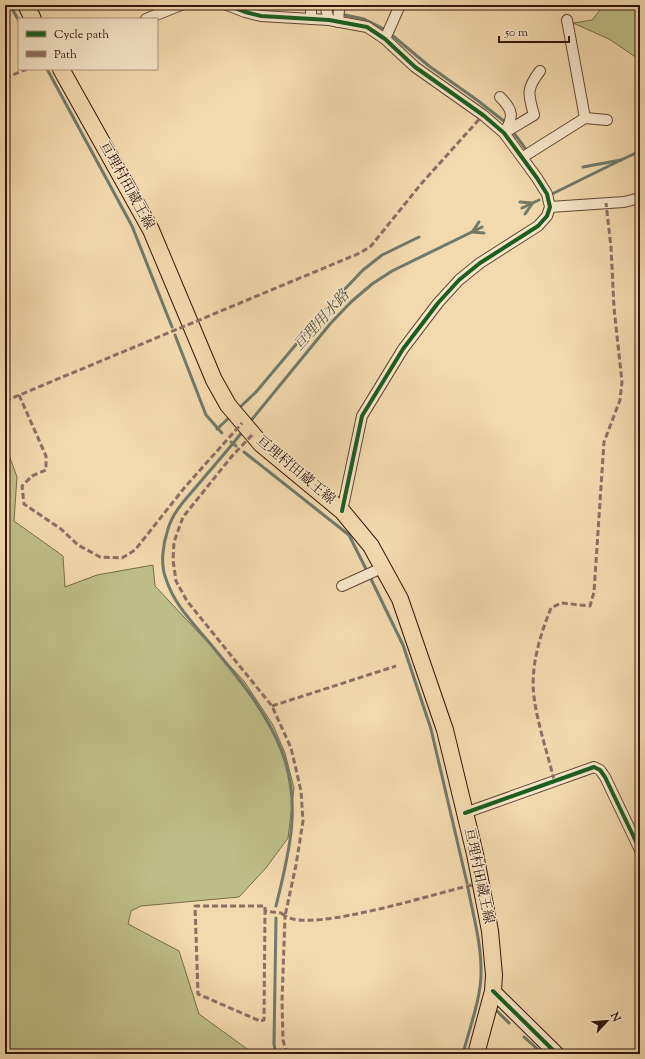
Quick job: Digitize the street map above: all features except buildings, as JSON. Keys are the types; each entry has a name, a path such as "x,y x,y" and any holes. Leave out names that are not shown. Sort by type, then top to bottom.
{"main road":[{"path":"26,5 32,18"},
{"name":"亘理村田蔵王線","path":"62,70 151,230 214,380 228,405 252,435 342,511 371,546 384,567 400,599 437,705 454,763 490,931 494,960 492,991 476,1054"}],"street":[{"path":"148,18 181,5"},
{"path":"228,5 261,16 333,21 367,27 385,38 415,67 483,115 504,133 523,158 546,194 550,207 547,216 538,226 480,262 459,280 438,303 403,349 362,416 342,511"},
{"path":"310,19 311,5"},
{"path":"325,5 333,21"},
{"path":"385,38 400,5"},
{"path":"333,21 339,10"},
{"path":"566,20 585,118"},
{"path":"504,133 534,115 528,94 531,82 540,71"},
{"path":"500,96 508,105 511,112 511,120 504,133"},
{"path":"523,158 585,118 607,120"},
{"path":"550,207 624,202 640,198"},
{"path":"342,586 384,567"},
{"path":"465,813 594,767 600,770 605,777 640,850"},
{"path":"492,991 557,1054"}],"shaded area":[{"path":"604,5 640,5 640,60 609,39 573,23 592,20"},
{"path":"5,444 17,477 14,521 63,556 65,587 97,575 153,565 155,586 244,681 273,725 285,753 294,788 288,838 266,868 239,897 141,906 131,911 128,924 179,951 199,1014 254,1054 5,1054"}],"waterway":[{"path":"10,5 18,19"},
{"name":"亘理用水路","path":"266,5 306,9"},
{"name":"亘理用水路","path":"345,15 364,19 384,29"},
{"name":"亘理用水路","path":"393,36 429,66 505,122"},
{"path":"48,70 132,226 172,327"},
{"name":"亘理用水路","path":"513,132 525,148"},
{"name":"亘理用水路","path":"583,167 621,160 640,151"},
{"path":"554,193 621,160"},
{"path":"522,208 539,200"},
{"path":"520,202 532,203"},
{"path":"525,214 532,204"},
{"path":"473,231 479,222"},
{"name":"亘理用水路","path":"249,423 330,324 351,302 372,284 392,271 482,227"},
{"path":"472,232 484,233"},
{"path":"238,409 256,392 325,310 363,270 382,255 419,237"},
{"path":"175,335 206,415 222,433"},
{"path":"217,429 231,416"},
{"path":"243,431 173,517 165,541 163,567 169,588 179,605 250,694 268,722 282,752 288,772 292,810 289,848 276,906"},
{"name":"亘理用水路","path":"231,442 236,446"},
{"path":"244,452 349,535 367,571"},
{"path":"370,577 403,645 431,729 467,883"},
{"path":"463,1054 481,980 480,949 468,888"},
{"path":"276,918 274,1044 276,1054"},
{"path":"497,1011 509,1023"},
{"path":"524,1037 543,1054"}],"marked path":[{"path":"5,78 25,70"},
{"path":"5,401 360,253 371,246 421,184 483,115"},
{"path":"554,780 535,707 533,686 535,663 543,629 551,608 561,603 590,606 594,592 604,442 620,400 622,382 614,308 611,247 606,203"},
{"path":"19,395 46,456 46,470 32,476 22,486 24,504 61,529 78,545 100,557 122,558 135,550 185,487 242,423"},
{"path":"252,435 232,456 183,517 174,542 173,560 176,581 187,601 272,706 291,748 301,791 303,821 296,865 285,916 281,913 265,911 264,1020 260,1021 198,994 195,906 265,906 265,911"},
{"path":"272,706 396,666"},
{"path":"287,1054 283,1040 282,1001 285,916 300,920 350,915 380,909 481,883"}],"cycle path":[{"path":"227,5 261,16 329,20 367,27 385,39 415,67 483,115 504,133 547,194 550,207 547,216 538,226 480,263 459,280 438,303 403,349 362,416 342,511"},
{"path":"465,813 594,767 600,770 605,777 640,850"},
{"path":"493,991 557,1054"}]}
